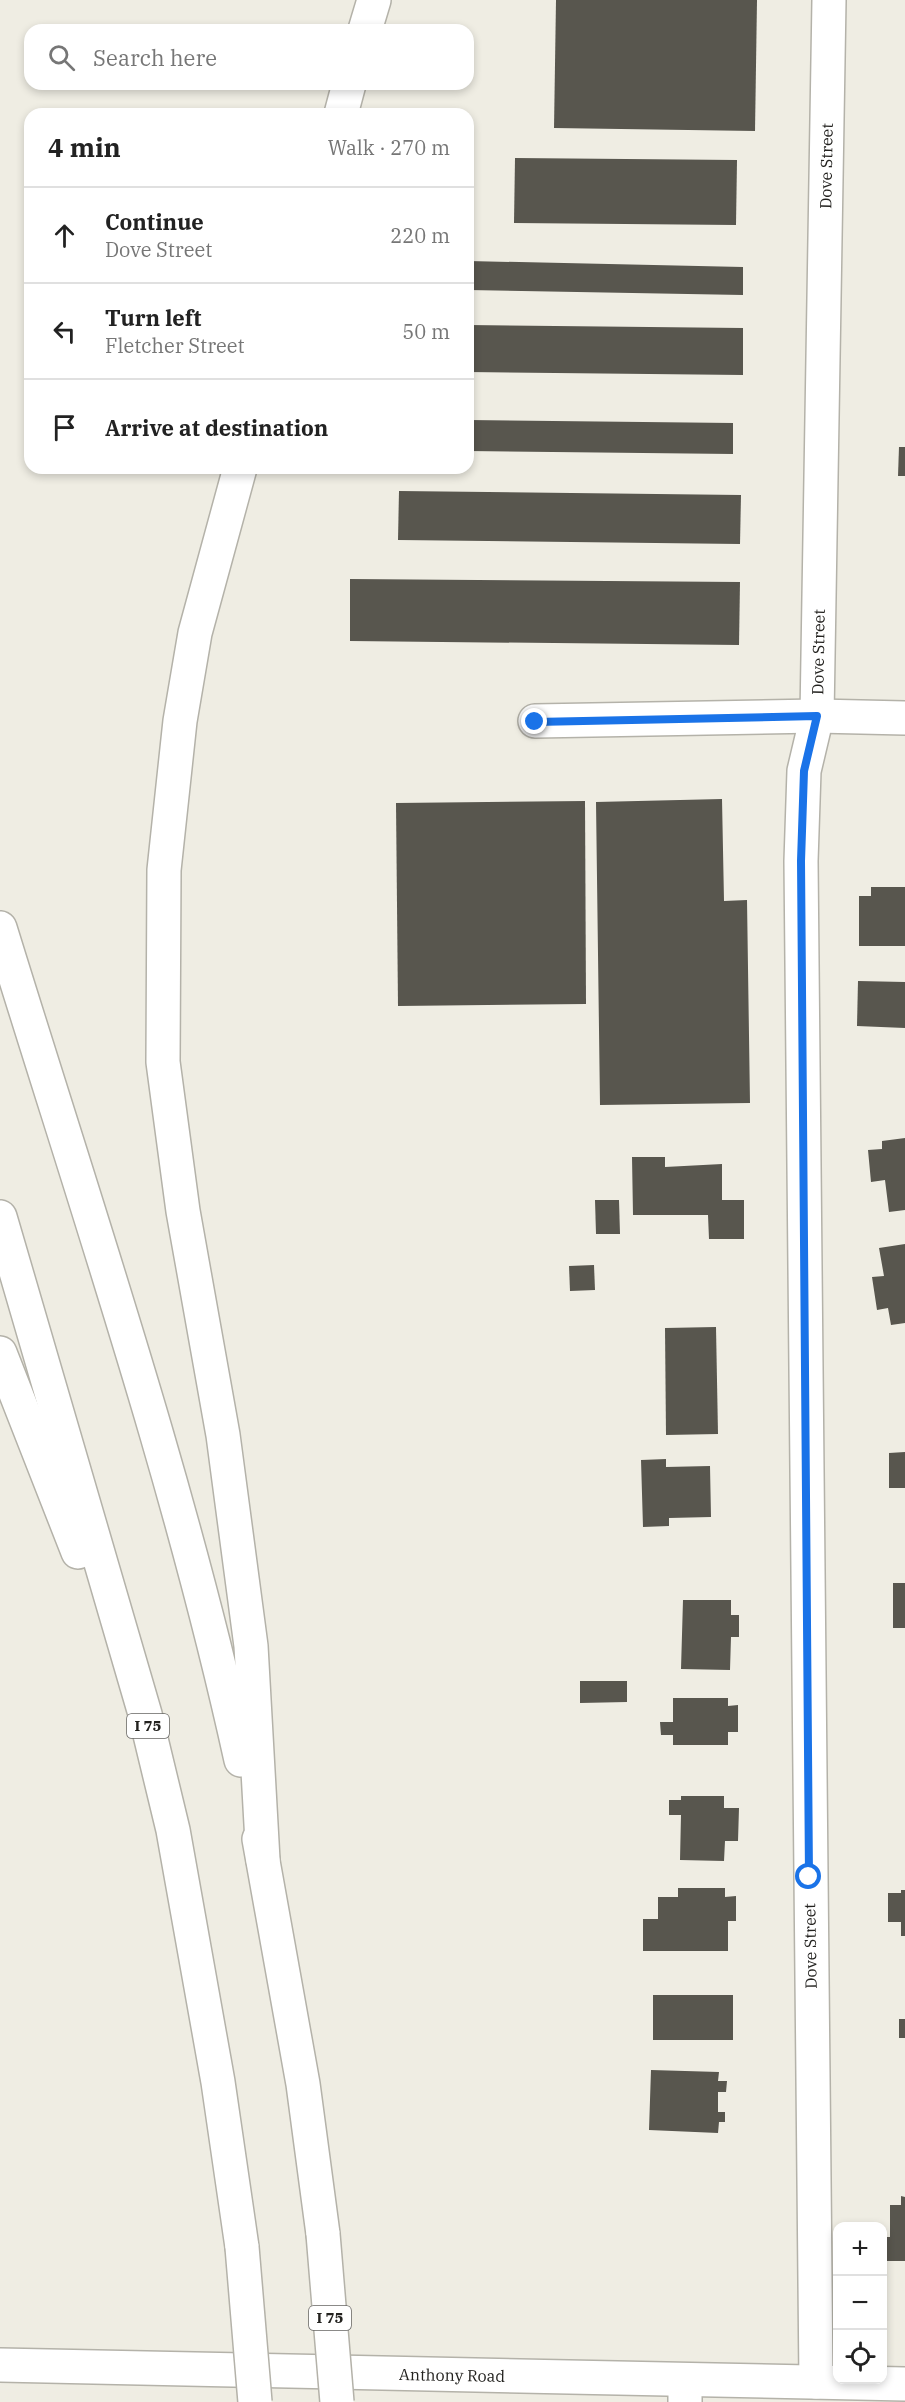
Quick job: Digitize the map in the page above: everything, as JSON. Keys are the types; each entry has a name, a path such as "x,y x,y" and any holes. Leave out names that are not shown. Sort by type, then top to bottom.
{"main road":[{"path":"367,24 374,0"},
{"name":"Dove Street","path":"816,2382 801,861 804,771 817,716 829,0"},
{"path":"343,108 348,90"},
{"path":"238,474 195,633 180,721 164,870 163,1051 172,1137 223,1436 251,1646 263,1860"},
{"path":"535,722 817,716 905,718"},
{"name":"I 75","path":"0,928 167,1471 220,1665 263,1860 303,2084 323,2234 337,2402"},
{"name":"I 75","path":"0,1217 145,1714 173,1830 218,2082 242,2247 255,2402"},
{"path":"0,1353 145,1714"},
{"name":"Anthony Road","path":"0,2365 685,2391 816,2382 905,2384"}],"building":[{"path":"556,0 757,0 755,131 554,128"},
{"path":"515,158 737,160 736,225 514,223"},
{"path":"474,261 743,267 743,295 474,290"},
{"path":"474,325 743,328 743,375 474,372"},
{"path":"474,420 733,423 733,454 474,451"},
{"path":"899,447 905,447 905,476 898,476"},
{"path":"399,491 741,495 740,544 398,540"},
{"path":"350,579 740,582 739,645 350,641"},
{"path":"722,799 724,901 747,900 750,1103 600,1105 596,802"},
{"path":"585,801 586,1004 398,1006 396,803"},
{"path":"871,887 905,887 905,946 859,946 859,896 871,896"},
{"path":"858,981 905,982 905,1028 857,1026"},
{"path":"905,1138 905,1210 889,1212 885,1180 871,1182 868,1150 882,1149 882,1141"},
{"path":"632,1157 665,1157 665,1167 722,1164 722,1200 744,1200 744,1239 709,1239 708,1215 633,1215"},
{"path":"595,1200 619,1200 620,1234 596,1234"},
{"path":"905,1244 905,1323 891,1325 888,1308 877,1310 872,1277 884,1276 879,1248"},
{"path":"594,1265 595,1290 570,1291 569,1266"},
{"path":"716,1327 718,1434 666,1435 665,1328"},
{"path":"905,1452 905,1488 889,1488 889,1453"},
{"path":"666,1459 666,1467 710,1466 711,1517 669,1518 669,1526 643,1527 641,1460"},
{"path":"893,1583 905,1583 905,1628 893,1628"},
{"path":"683,1600 731,1600 731,1615 739,1615 739,1637 731,1637 730,1670 681,1669"},
{"path":"580,1681 627,1681 627,1702 580,1703"},
{"path":"673,1698 728,1698 728,1706 738,1705 738,1732 728,1732 728,1745 673,1745 673,1735 661,1735 660,1722 673,1722"},
{"path":"681,1796 724,1796 724,1808 739,1808 738,1841 725,1841 724,1861 680,1860 681,1815 669,1815 669,1800 681,1800"},
{"path":"678,1888 725,1888 725,1897 736,1896 736,1921 728,1921 728,1951 643,1951 643,1919 658,1919 658,1897 678,1897"},
{"path":"901,1890 905,1890 905,1936 901,1936 901,1922 888,1922 888,1893 901,1893"},
{"path":"653,1995 733,1995 733,2040 653,2040"},
{"path":"899,2019 905,2019 905,2038 899,2038"},
{"path":"651,2070 719,2072 718,2081 727,2081 726,2092 718,2092 718,2112 725,2112 725,2122 719,2122 718,2133 649,2130"},
{"path":"901,2196 905,2197 905,2261 887,2261 890,2205 901,2205"}],"route":[{"path":"535,722 817,716 804,771 801,861 809,1877"}]}
